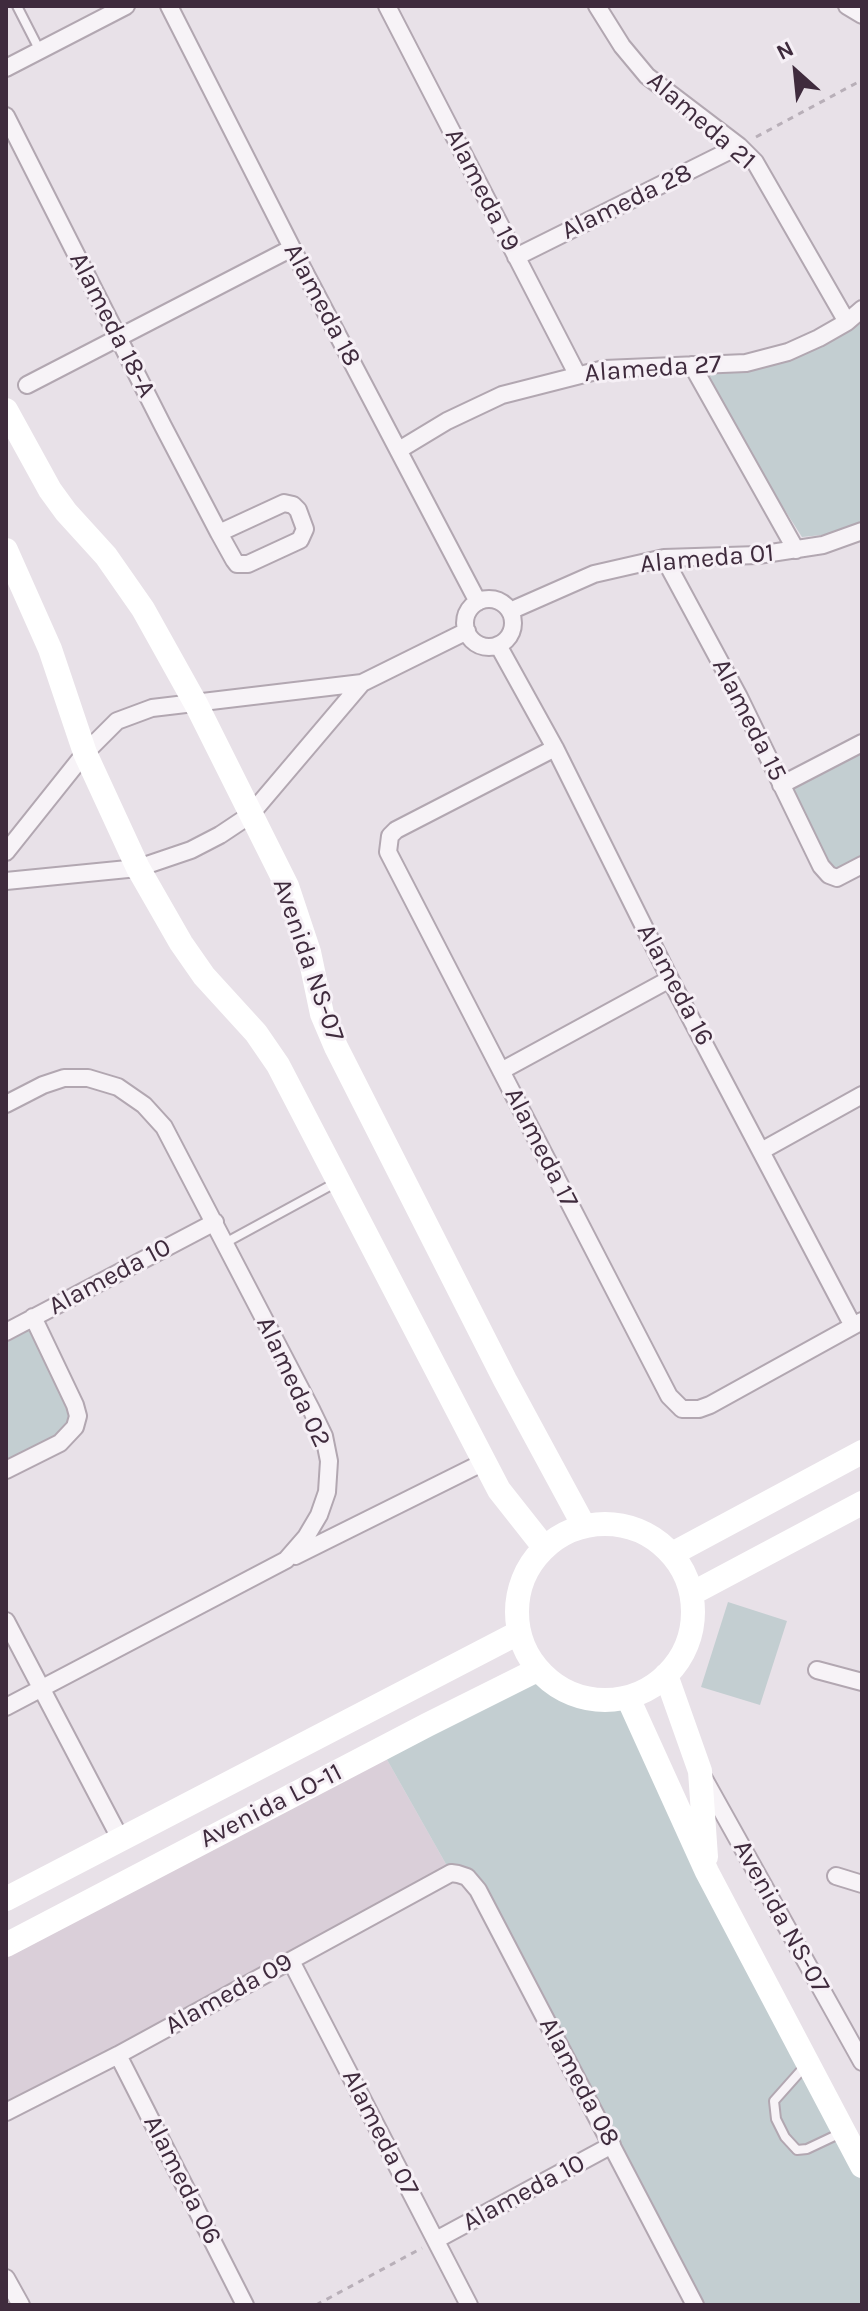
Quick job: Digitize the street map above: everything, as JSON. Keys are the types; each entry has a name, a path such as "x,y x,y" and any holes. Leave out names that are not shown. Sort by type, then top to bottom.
{"street":[{"path":"6,68 126,6"},
{"name":"Alameda 18","path":"169,6 478,602"},
{"name":"Alameda 19","path":"387,6 577,374"},
{"name":"Alameda 21","path":"597,6 622,46 647,76 739,146 755,162 847,322"},
{"path":"847,6 862,15"},
{"name":"Alameda 18-A","path":"6,116 219,533 234,560 244,565 300,540 305,529 298,510 284,503 219,533"},
{"name":"Alameda 28","path":"516,257 739,146"},
{"path":"27,385 292,248"},
{"name":"Alameda 27","path":"399,450 447,421 502,395 604,369 746,363 788,352 847,322 862,309"},
{"path":"692,365 796,550"},
{"name":"Avenida NS-07","path":"6,410 50,490 106,556 143,609 196,704 287,886 309,952 322,1014 336,1047 505,1380 584,1526"},
{"name":"Alameda 01","path":"510,611 594,574 664,558 758,555 796,550 823,545 862,531"},
{"path":"6,550 50,649 85,753 138,868 204,976 256,1033 278,1065 499,1490 544,1547"},
{"name":"Alameda 15","path":"664,558 739,697 821,866 837,878 862,865"},
{"path":"492,599 506,605 510,611 512,631 498,645 483,646 471,638 467,631 468,611 478,602 492,599"},
{"path":"6,852 85,753 117,721 152,708 362,683 467,631"},
{"name":"Alameda 16","path":"498,645 555,748 670,979 858,1323"},
{"path":"6,881 138,868 191,850 220,835 250,815 362,683"},
{"path":"781,785 862,743"},
{"name":"Alameda 17","path":"555,748 396,830 388,843 390,859 669,1396 682,1409 699,1409 710,1405 858,1323"},
{"path":"501,1071 670,979"},
{"name":"Alameda 02","path":"6,1104 64,1078 88,1078 118,1087 144,1105 164,1127 324,1436 329,1461 327,1492 319,1515 306,1537 286,1560 6,1707"},
{"path":"763,1150 862,1095"},
{"name":"Alameda 10","path":"6,1332 215,1222"},
{"path":"6,1470 60,1443 75,1427 78,1416 33,1317"},
{"path":"672,1554 862,1452"},
{"path":"286,1560 484,1462"},
{"path":"693,1593 862,1503"},
{"path":"608,1524 632,1528 654,1538 672,1554 684,1571 693,1593 693,1621 684,1651 666,1675 648,1689 628,1698 595,1700 563,1691 537,1670 518,1633 516,1602 526,1572 544,1547 563,1534 584,1526 608,1524"},
{"path":"6,1621 121,1840"},
{"name":"Avenida LO-11","path":"6,1899 518,1633"},
{"name":"Avenida LO-11","path":"6,1945 537,1670"},
{"path":"817,1670 862,1682"},
{"name":"Avenida NS-07","path":"666,1675 700,1771 862,2062"},
{"name":"Avenida NS-07","path":"628,1698 707,1872 862,2166"},
{"name":"Avenida NS-07","path":"700,1771 707,1872"},
{"name":"Alameda 09","path":"6,2112 118,2055 451,1873"},
{"name":"Alameda 08","path":"451,1873 467,1877 478,1890 695,2305"},
{"path":"836,1876 862,1884"},
{"name":"Alameda 07","path":"291,1961 469,2305"},
{"name":"Alameda 06","path":"118,2055 245,2305"},
{"name":"Alameda 10","path":"436,2240 612,2145"},
{"path":"6,2278 21,2305"}],"lane":[{"path":"17,6 39,49"},
{"path":"225,1243 339,1181"},
{"path":"806,2064 774,2101 776,2119 785,2137 797,2150 807,2149 843,2132"}],"path":[{"path":"739,146 862,80"},
{"path":"316,2305 436,2240"}],"shaded area":[{"path":"862,309 862,531 802,537 692,365 767,358"},
{"path":"862,743 862,865 837,878 781,785"},
{"path":"33,1317 75,1405 69,1435 6,1469 6,1332"},
{"path":"728,1602 787,1621 760,1705 701,1687"},
{"path":"537,1670 595,1700 628,1698 862,2166 862,2305 694,2305 467,1877 451,1873 381,1749"},
{"path":"381,1749 451,1873 6,2106 6,1942"}]}
